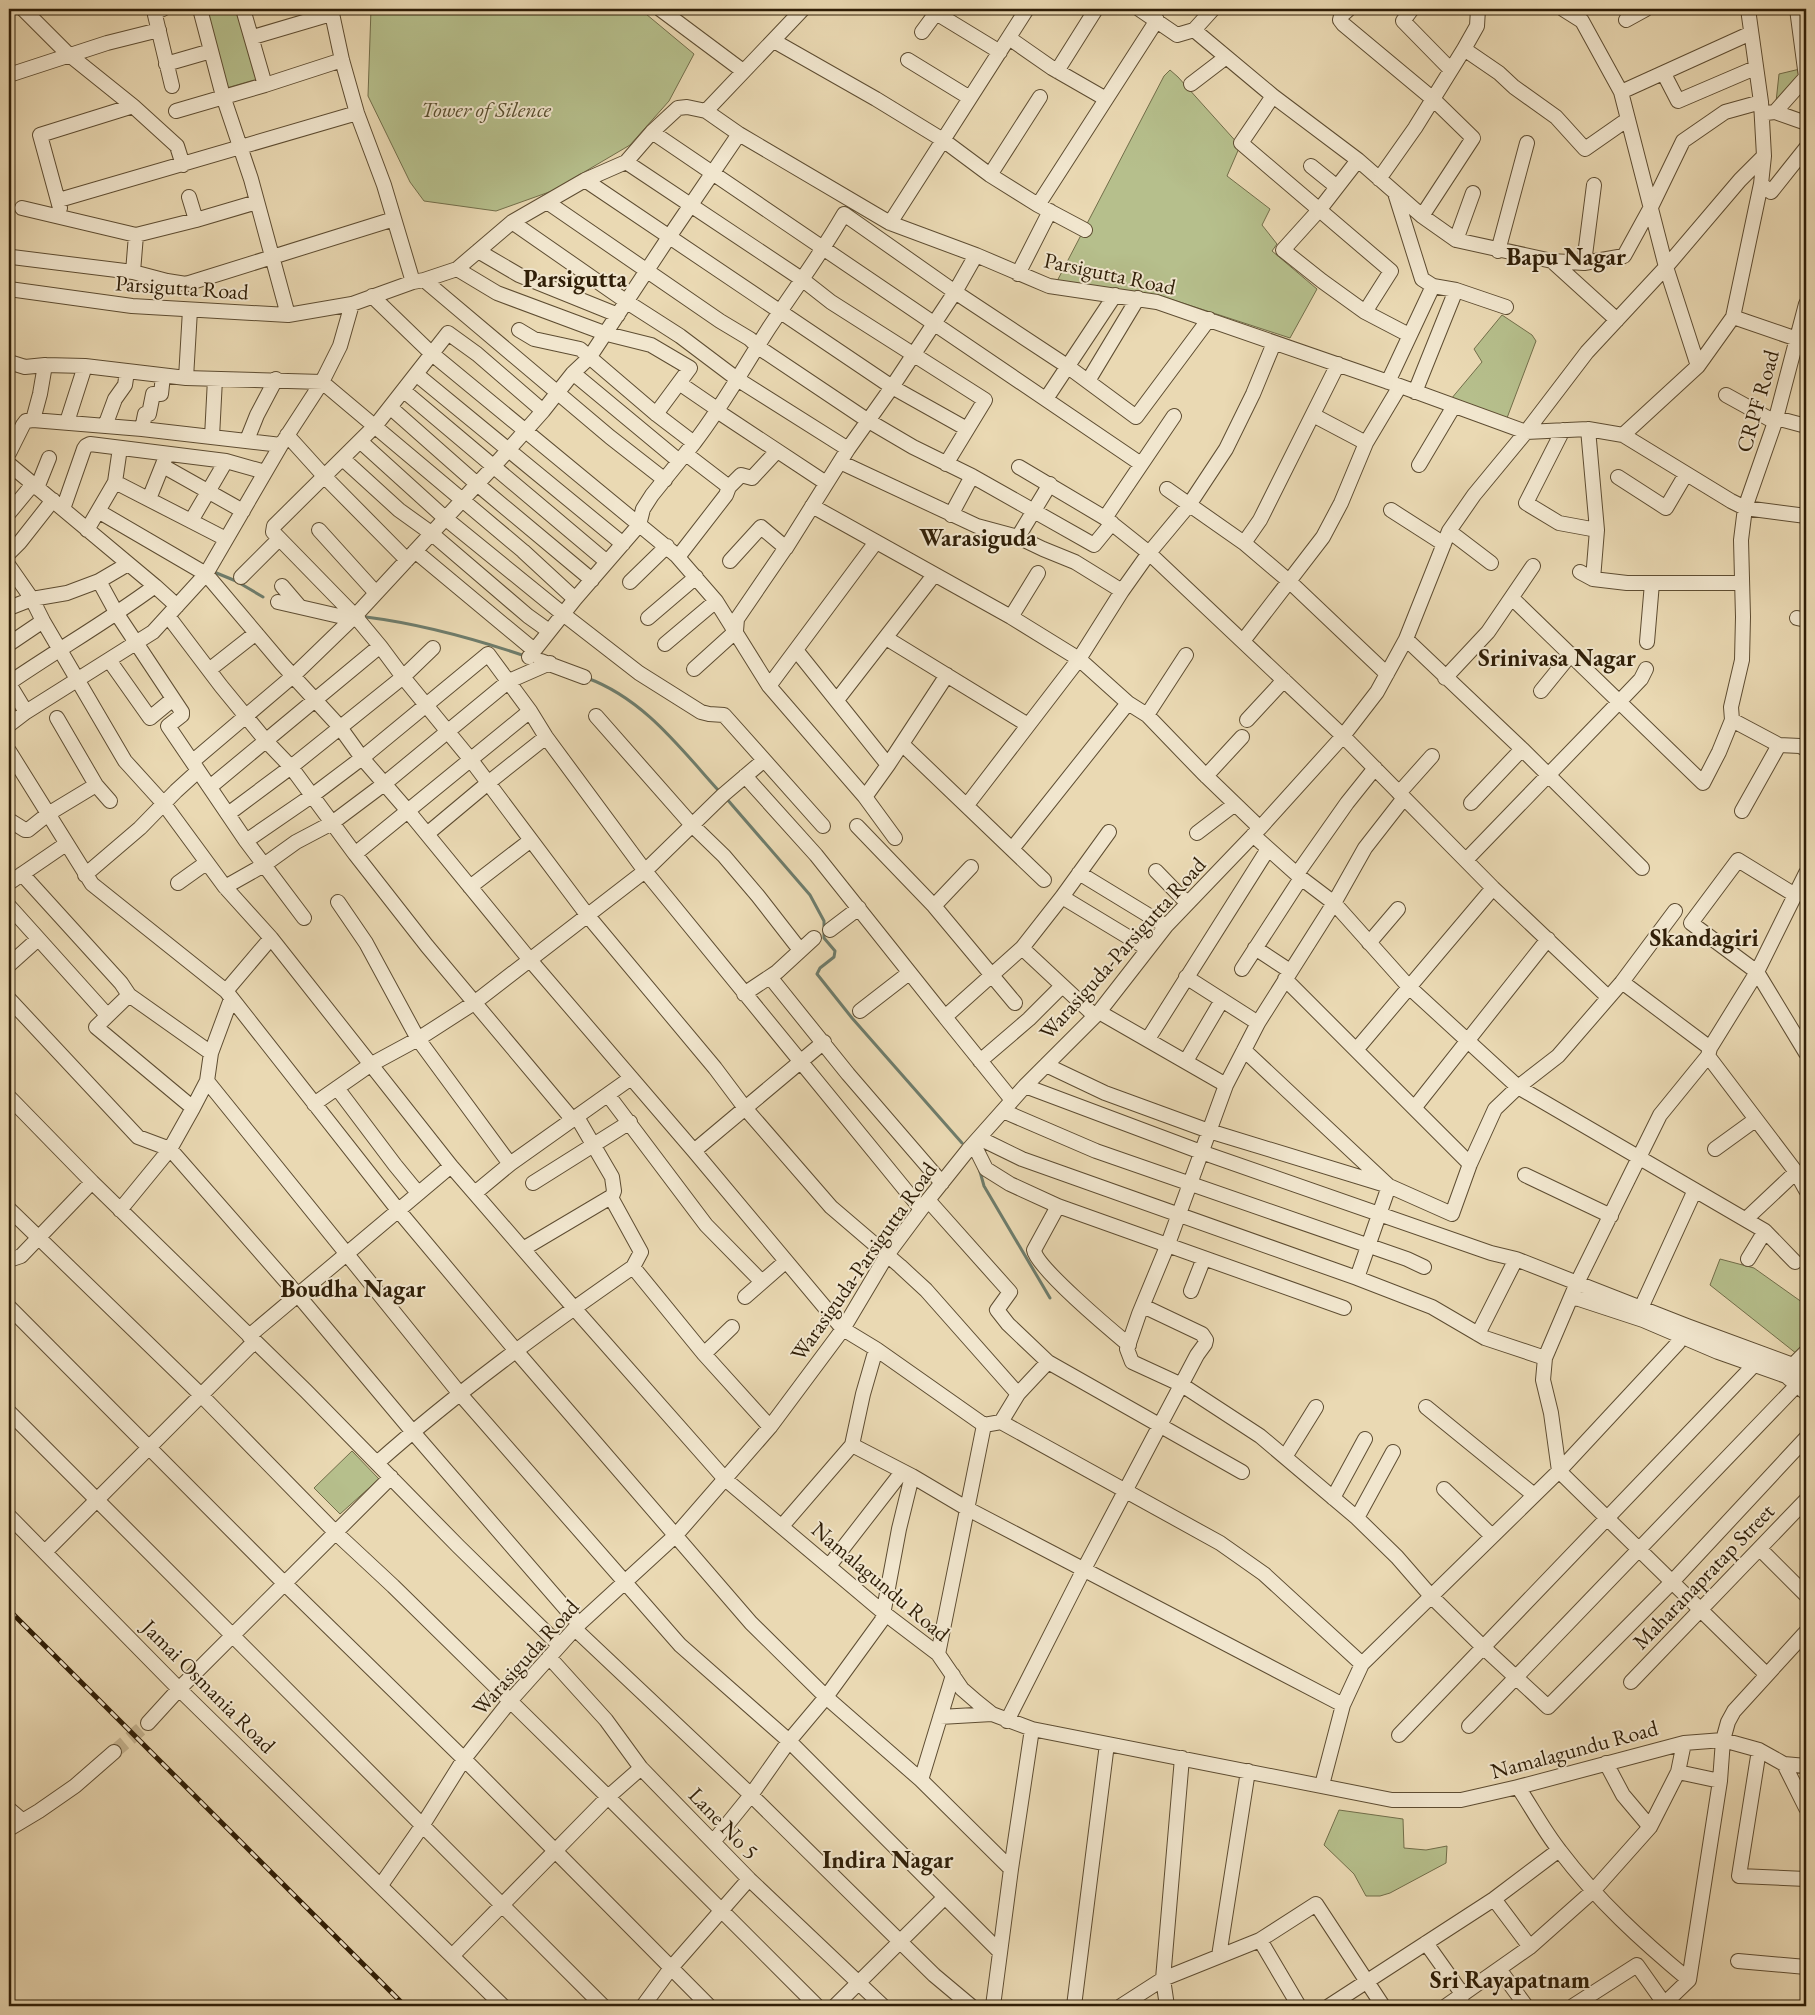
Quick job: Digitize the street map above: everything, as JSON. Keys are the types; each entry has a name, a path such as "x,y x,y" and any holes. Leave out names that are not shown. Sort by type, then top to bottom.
{"street":[{"path":"23,9 70,55 133,106 177,146 183,165"},
{"path":"163,9 157,11 155,15 172,86"},
{"path":"200,9 223,96 242,148 274,255 288,315"},
{"path":"243,9 264,85"},
{"path":"660,9 743,71"},
{"path":"656,414 690,368 651,345 606,334 497,293 457,269 512,222 585,180 626,162 652,132 678,108 687,107 706,111 803,9"},
{"path":"890,223 1027,9"},
{"path":"1057,71 1096,9"},
{"path":"1139,9 1177,35 1194,30 1213,9"},
{"path":"1350,9 1341,16 1340,20 1343,24 1433,99 1473,140 1422,216"},
{"path":"1412,9 1403,21 1451,70"},
{"path":"1379,179 1416,128 1464,49 1477,26 1478,9"},
{"path":"1563,9 1582,21 1621,92 1652,205 1666,267 1698,366"},
{"path":"1626,20 1646,9"},
{"path":"1623,435 1698,366 1733,317 1762,184 1764,156 1766,109 1755,68 1748,9"},
{"path":"1766,109 1806,77 1797,9"},
{"path":"922,32 937,11 1000,52"},
{"path":"252,37 331,12 357,113 384,185 394,218 419,281 664,480"},
{"path":"1018,274 1044,208 1106,99 1156,20"},
{"path":"9,75 108,43 159,30"},
{"path":"1194,30 1225,58 1358,160 1422,216 1456,240 1498,251 1552,261 1584,263 1624,256 1652,205 1683,141 1725,112 1766,109 1806,123"},
{"path":"1621,92 1751,33"},
{"path":"1009,38 1057,71 1106,99"},
{"path":"774,40 876,99 943,140 990,175 1044,208 1085,230"},
{"path":"1464,49 1499,73 1514,87 1556,117 1585,149 1628,119"},
{"path":"166,64 211,51"},
{"path":"1192,84 1225,58"},
{"path":"176,111 342,60"},
{"path":"908,60 970,98"},
{"path":"1664,74 1678,102 1755,68"},
{"path":"1273,96 1241,143 1391,271 1365,312"},
{"path":"990,175 1040,97"},
{"path":"61,219 59,200 40,135 133,106"},
{"name":"Parsigutta Road","path":"706,111 739,134 890,223 976,255 1018,274 1049,286 1157,302 1338,364 1526,432"},
{"path":"59,200 357,113"},
{"path":"652,132 1142,464"},
{"path":"85,875 140,828 164,804 196,766 246,717 360,616 376,593 543,411 573,373 590,358 739,134"},
{"path":"1498,251 1527,143"},
{"path":"1762,184 1772,192 1806,148"},
{"name":"Warasiguda-Parsigutta Road","path":"725,1479 770,1427 842,1328 887,1255 942,1183 1012,1100 1097,1014 1166,926 1256,832 1343,736 1377,692 1406,639 1449,531 1474,495 1526,432 1587,352 1666,267 1740,180 1764,156"},
{"path":"1358,160 1320,209 1283,250 1365,312 1409,335"},
{"path":"626,162 803,280 831,302 985,400 946,464"},
{"path":"1310,166 1337,187"},
{"path":"585,180 892,387 967,429"},
{"path":"1584,263 1594,185"},
{"path":"1395,193 1410,246 1422,279 1433,286 1456,290 1506,307"},
{"path":"1456,240 1473,193"},
{"path":"189,197 196,220"},
{"path":"22,208 61,219 88,223 136,235 257,202"},
{"path":"547,202 867,420 913,447 972,476 1094,545"},
{"path":"533,655 575,599 639,525 643,509 687,453 717,410 824,248 844,214 955,292 1067,366 1136,417 1209,319"},
{"path":"12,257 132,272 186,284 394,218"},
{"path":"512,222 627,302 680,336 737,379 848,448"},
{"path":"132,272 136,235"},
{"path":"478,251 519,274 598,305 618,315"},
{"path":"694,669 736,631 736,619 786,548 848,448 934,324 976,255"},
{"path":"1552,261 1617,320"},
{"name":"Parsigutta Road","path":"9,289 132,306 288,315 352,304 457,269"},
{"path":"1243,641 1323,537 1341,503 1366,443 1394,384 1409,335 1433,286"},
{"path":"598,305 607,288"},
{"path":"1416,392 1456,290"},
{"path":"1046,399 1115,295"},
{"path":"372,296 431,353 678,557 716,601 770,686 864,797 895,838"},
{"path":"1088,381 1138,298"},
{"path":"9,725 77,679 153,632 206,574 284,440 322,382 340,346 352,304"},
{"name":"CRPF Road","path":"1619,702 1703,783 1719,752 1732,720 1732,708 1742,660 1741,540 1746,508 1799,346 1806,304"},
{"path":"186,378 190,310"},
{"path":"1733,317 1799,346"},
{"path":"519,330 534,339 580,349 656,414 687,453"},
{"path":"543,411 477,354 448,333 391,408 343,459 274,526 273,532 360,616 402,677 471,760 588,916 745,1108 831,1207 926,1290 1018,1394"},
{"path":"967,806 1079,659 1122,591 1149,553 1189,505 1226,449 1253,394 1274,342"},
{"path":"9,362 25,367 45,365 85,366 186,378 276,379 322,382 376,425 523,551 575,599"},
{"path":"1244,544 1260,520 1338,364"},
{"path":"33,420 45,365"},
{"path":"67,422 85,366"},
{"path":"105,426 115,399 125,385 127,372"},
{"path":"573,373 687,453 729,487"},
{"path":"416,374 623,544"},
{"path":"142,429 145,414 149,414 153,394 161,394 163,376"},
{"path":"212,437 215,379"},
{"path":"247,440 257,415 276,379"},
{"path":"679,383 826,483"},
{"path":"404,391 607,562"},
{"path":"1726,395 1776,420 1806,426"},
{"path":"1419,465 1454,406"},
{"path":"391,408 477,484 592,580"},
{"path":"1313,415 1366,443"},
{"path":"1082,566 1142,464 1174,416"},
{"path":"9,454 23,425 33,420 247,440 284,440 411,555 533,655 550,664 584,677"},
{"path":"1526,432 1588,428 1623,435 1746,508 1806,516"},
{"path":"1588,428 1597,530 1586,575 1627,583 1741,583"},
{"path":"1563,430 1526,502 1559,523 1597,530"},
{"path":"360,441 445,518 639,673 701,712 724,715 732,722 763,761 824,826"},
{"path":"9,553 58,504 86,446 90,444 120,448 165,460 226,461 265,472"},
{"path":"87,530 115,482 120,448"},
{"path":"678,557 726,495 729,487 741,475 752,478 777,451"},
{"path":"9,514 35,486 49,458"},
{"path":"343,459 400,510 431,533 528,616 550,631"},
{"path":"165,460 208,492 243,511"},
{"path":"149,499 165,460"},
{"path":"191,521 226,461"},
{"path":"840,462 873,479 905,491 950,515 977,526 1018,537 1082,566 1122,591"},
{"path":"9,464 155,586 209,670 267,742 291,767 355,854 474,1003 575,1119 595,1146 612,1178 614,1190 611,1199 641,1252 633,1267 574,1308 460,1394 412,1431 377,1463"},
{"path":"1019,468 1050,484 1109,520 1149,553 1343,736 1493,888 1608,997"},
{"path":"1618,477 1666,508 1686,474"},
{"path":"950,515 972,476"},
{"path":"115,482 226,540"},
{"path":"1018,537 1050,484"},
{"path":"1167,488 1244,544 1290,582 1386,674"},
{"path":"813,504 876,542 1011,617 1079,659 1128,703 1147,715 1206,776 1233,799 1268,849 1334,903 1409,987 1518,1087 1766,1231 1796,1262"},
{"path":"1391,510 1444,544"},
{"path":"98,512 206,574 293,676 339,726 362,758 530,960 694,1151 842,1328 876,1349 984,1424 1001,1422 1220,1543 1264,1574 1362,1664"},
{"path":"730,561 761,527 786,548"},
{"path":"319,530 376,593"},
{"path":"1449,531 1491,563"},
{"path":"241,577 279,539"},
{"path":"770,686 876,542"},
{"path":"630,582 667,546"},
{"path":"9,608 32,599 68,593 99,581 128,564"},
{"name":"Namalagundu Road","path":"9,566 32,599 125,761 164,804 225,887 271,938 451,1166 725,1479 884,1613 938,1654 962,1689 992,1714 1032,1729 1392,1800 1461,1800 1518,1787 1684,1743 1723,1740 1759,1750 1784,1764"},
{"path":"1445,678 1488,632 1533,566"},
{"path":"1011,617 1038,573"},
{"path":"837,700 934,575"},
{"path":"648,618 696,577"},
{"path":"99,581 117,614 137,642 182,714 168,726 246,841 304,918"},
{"path":"1647,642 1652,583"},
{"path":"26,712 9,684 59,649 117,614 155,586"},
{"path":"282,586 300,607"},
{"path":"1512,599 1619,702"},
{"path":"665,644 716,601"},
{"path":"278,602 340,616 360,616"},
{"path":"9,644 43,621"},
{"path":"209,670 256,633"},
{"path":"886,638 1028,725"},
{"path":"1406,639 1522,749 1642,868"},
{"path":"210,787 267,742 380,646"},
{"path":"228,814 291,767 339,726 402,677 433,648"},
{"path":"796,650 888,765"},
{"path":"246,841 313,795 362,758 488,654 509,681 546,737 645,871 744,994 800,1062 924,1205 1010,1292 997,1310 1008,1324 1048,1362 1242,1472"},
{"path":"1541,691 1571,654"},
{"path":"1147,715 1186,655"},
{"path":"109,660 150,718 174,699"},
{"path":"225,887 264,865 296,842 332,823 384,784 509,681 550,664"},
{"path":"1466,860 1641,679 1646,668"},
{"path":"864,797 888,765 947,675"},
{"path":"1247,720 1284,680"},
{"path":"1012,849 1128,703"},
{"path":"355,854 530,712"},
{"path":"596,716 692,825 724,856 800,950"},
{"path":"56,718 96,785 110,801"},
{"path":"1732,720 1779,745 1800,746 1806,749"},
{"path":"427,834 546,737"},
{"path":"1206,776 1242,737"},
{"path":"902,744 1044,880"},
{"path":"1742,811 1779,745"},
{"path":"1471,803 1522,749"},
{"path":"9,750 92,884 228,995 398,1210 517,1352 751,1623 826,1697 921,1780 1011,1869"},
{"path":"1432,756 1365,848 1334,903 1258,1023 1226,1084 1168,1244 1142,1306 1127,1349 1132,1362 1182,1385 1260,1436 1285,1456 1357,1518 1397,1557 1431,1596 1548,1707 1672,1582 1806,1438"},
{"path":"314,1104 370,1065 418,1039 474,1003 588,916 645,871 692,825 763,761"},
{"path":"1242,969 1299,876 1347,803 1375,768"},
{"path":"745,776 804,840 1012,1100"},
{"path":"9,820 28,830 48,814 96,785"},
{"path":"1197,833 1233,799"},
{"path":"857,826 934,906 1015,1003"},
{"path":"945,1017 1022,948 1109,832"},
{"path":"470,887 531,840"},
{"path":"9,883 66,844"},
{"path":"1148,1039 1268,849"},
{"path":"1795,894 1738,860 1691,923 1757,972 1806,1053"},
{"path":"178,883 206,863"},
{"path":"934,906 971,867"},
{"path":"1156,871 1187,903"},
{"path":"1079,873 1166,926"},
{"path":"1766,1674 1559,1471 1551,1413 1543,1380 1545,1358 1577,1283 1660,1115 1709,1052 1757,972 1806,873"},
{"path":"22,874 121,984 128,995 211,1053"},
{"path":"1356,1050 1493,888"},
{"path":"1062,897 1148,949"},
{"path":"338,902 366,943 418,1039 510,1164"},
{"path":"9,906 107,1015"},
{"path":"830,930 858,908"},
{"path":"1369,943 1398,909"},
{"path":"1046,1065 1105,1093 1209,1131 1389,1186 1452,1214 1470,1164 1495,1109 1518,1087 1558,1056 1622,982 1675,911"},
{"path":"120,1210 170,1149 193,1108 207,1081 211,1053 228,995 271,938"},
{"path":"744,994 770,977 814,938"},
{"path":"9,965 38,939"},
{"path":"1415,1107 1548,939"},
{"path":"1022,948 1061,986 1097,1014 1148,1039 1226,1084"},
{"path":"1255,948 1288,975 1356,1050 1470,1164"},
{"path":"860,1011 908,972"},
{"path":"770,977 854,1081 942,1183"},
{"path":"1186,977 1258,1023"},
{"path":"1622,982 1709,1052 1755,1120 1796,1172 1806,1190"},
{"path":"980,1061 1029,1018 1061,986"},
{"path":"128,995 96,1028 193,1108"},
{"path":"9,999 138,1137 170,1149 298,1294 577,1626 934,1975 971,2006"},
{"path":"1186,1061 1222,1000"},
{"path":"694,1151 824,1042"},
{"path":"1244,1050 1389,1186"},
{"path":"475,1193 510,1164 631,1078"},
{"path":"207,1081 460,1394 626,1581 680,1645 789,1741 1000,1952"},
{"path":"1025,1086 1201,1152 1491,1253 1516,1258 1640,1308 1793,1365 1803,1384"},
{"path":"337,1088 418,1193"},
{"path":"608,1095 706,1225 762,1282"},
{"path":"9,1097 120,1210 559,1645"},
{"path":"1003,1111 1096,1151 1368,1246 1424,1268"},
{"path":"1715,1149 1755,1120"},
{"path":"533,1183 595,1146 630,1122"},
{"path":"977,1141 986,1170 1010,1184 1058,1206 1344,1308"},
{"path":"977,1141 1022,1159 1357,1278 1432,1307 1484,1338 1545,1358"},
{"path":"45,1552 201,1395 251,1339 298,1294 451,1166"},
{"path":"1746,1219 1796,1172"},
{"path":"1525,1174 1611,1216"},
{"path":"9,1260 21,1256 92,1182"},
{"path":"1357,1278 1389,1186"},
{"path":"1640,1308 1695,1190"},
{"path":"524,1249 607,1199 611,1199"},
{"path":"1058,1206 1034,1250 1034,1255 1093,1314 1129,1345"},
{"path":"9,1210 201,1395 336,1533 393,1586 608,1797 817,2006"},
{"path":"1748,1259 1766,1231"},
{"path":"1191,1291 1204,1258"},
{"path":"1478,1334 1516,1258"},
{"path":"745,1298 786,1262"},
{"path":"633,1267 704,1354 770,1427"},
{"path":"1571,1298 1580,1299 1643,1320 1718,1352 1755,1364 1803,1384"},
{"path":"1007,1721 1159,1426 1205,1344 1204,1337 1142,1306"},
{"path":"9,1307 285,1584 464,1759 709,2006"},
{"path":"704,1354 732,1327"},
{"path":"1322,1785 1343,1705 1362,1664 1559,1471 1678,1343 1681,1336"},
{"path":"782,1526 852,1445 863,1394 876,1349"},
{"path":"1793,1365 1806,1352"},
{"path":"1001,1422 1018,1394 1048,1362"},
{"path":"1399,1735 1606,1517 1755,1364"},
{"path":"1469,1726 1803,1384"},
{"path":"1285,1456 1316,1407"},
{"path":"1426,1407 1534,1495"},
{"path":"9,1412 603,2006"},
{"path":"938,1654 984,1424"},
{"path":"1333,1498 1365,1439"},
{"path":"852,1445 966,1508 1343,1705"},
{"path":"1357,1518 1393,1452"},
{"path":"829,1566 907,1474"},
{"path":"712,1842 751,1795 789,1741 826,1697 882,1620 907,1474"},
{"path":"148,1723 179,1689 391,1477"},
{"name":"Warasiguda Road","path":"380,1885 422,1826 464,1759 510,1701 577,1626 676,1535 725,1479"},
{"path":"1444,1489 1492,1536"},
{"name":"Maharanapratap Street","path":"1631,1682 1806,1500"},
{"name":"Jamai Osmania Road","path":"9,1516 179,1689 503,2006"},
{"path":"1760,1549 1806,1595"},
{"path":"1637,1965 1665,2005 1689,1980 1720,1781 1723,1740 1728,1722 1734,1711 1766,1674 1804,1638"},
{"name":"Lane No 5","path":"549,1657 606,1720 641,1768 749,1879 883,2006"},
{"path":"921,1780 953,1675"},
{"path":"940,1717 992,1714"},
{"path":"992,2006 1032,1729"},
{"path":"1446,2006 1530,1947 1593,1892 1650,1827 1678,1772 1684,1743"},
{"path":"1074,2006 1107,1744"},
{"path":"1759,1750 1739,1876 1806,1878"},
{"path":"9,1829 75,1786 114,1752"},
{"path":"1167,2006 1163,1979 1182,1758"},
{"path":"1606,1763 1623,1795 1650,1827"},
{"path":"1784,1764 1806,1766"},
{"path":"1784,1764 1806,1808"},
{"path":"452,1956 608,1797 641,1768"},
{"path":"1219,1956 1248,1771"},
{"path":"1678,1772 1720,1781"},
{"path":"1518,1787 1559,1850 1593,1892 1651,1948 1689,1980"},
{"path":"9,1809 22,1820"},
{"path":"1329,2006 1494,1898 1559,1850"},
{"path":"643,2006 671,1968 749,1879"},
{"path":"835,2006 945,1897"},
{"path":"1494,1898 1530,1947"},
{"path":"1120,2006 1163,1979 1260,1940 1316,1904 1383,2006"},
{"path":"1260,1940 1299,2006"},
{"path":"1426,1943 1462,1995"},
{"path":"1573,2006 1637,1965 1651,1948"},
{"path":"1738,1961 1806,1967"},
{"path":"1499,1969 1526,2006"}],"green space":[{"path":"204,9 245,9 261,78 223,89"},
{"name":"Tower of Silence","path":"371,9 640,9 694,54 669,101 630,145 552,191 496,211 424,201 410,182 368,96"},
{"path":"1806,69 1776,102 1779,74"},
{"path":"1170,70 1240,146 1227,176 1270,209 1262,225 1277,244 1272,251 1317,289 1290,338 1158,295 1055,285 1164,76"},
{"path":"1502,315 1532,335 1536,341 1507,418 1451,399 1482,362 1474,349"},
{"path":"1720,1259 1754,1268 1806,1305 1806,1342 1797,1354 1710,1285"},
{"path":"352,1451 379,1479 340,1514 314,1488"},
{"path":"1339,1810 1403,1819 1404,1848 1426,1850 1447,1846 1446,1863 1390,1893 1380,1896 1366,1896 1354,1874 1324,1845"}],"waterway":[{"path":"9,134 12,178 9,231"},
{"path":"214,572 236,581 263,597"},
{"path":"366,617 446,632 525,656"},
{"path":"587,678 626,698 644,712 660,726 719,791"},
{"path":"726,798 810,895 824,921 824,938 835,951 834,957 820,968 817,974 852,1018 962,1143"},
{"path":"979,1168 984,1186 1050,1298"}],"tunnel":[{"path":"114,1752 148,1723"}],"railway":[{"path":"9,1610 405,2006"}],"district":[{"name":"Bapu Nagar","path":"1566,257"},
{"name":"Parsigutta","path":"575,279"},
{"name":"Warasiguda","path":"978,538"},
{"name":"Srinivasa Nagar","path":"1557,658"},
{"name":"Skandagiri","path":"1704,938"},
{"name":"Boudha Nagar","path":"353,1289"},
{"name":"Indira Nagar","path":"888,1860"},
{"name":"Sri Rayapatnam","path":"1510,1980"}]}
